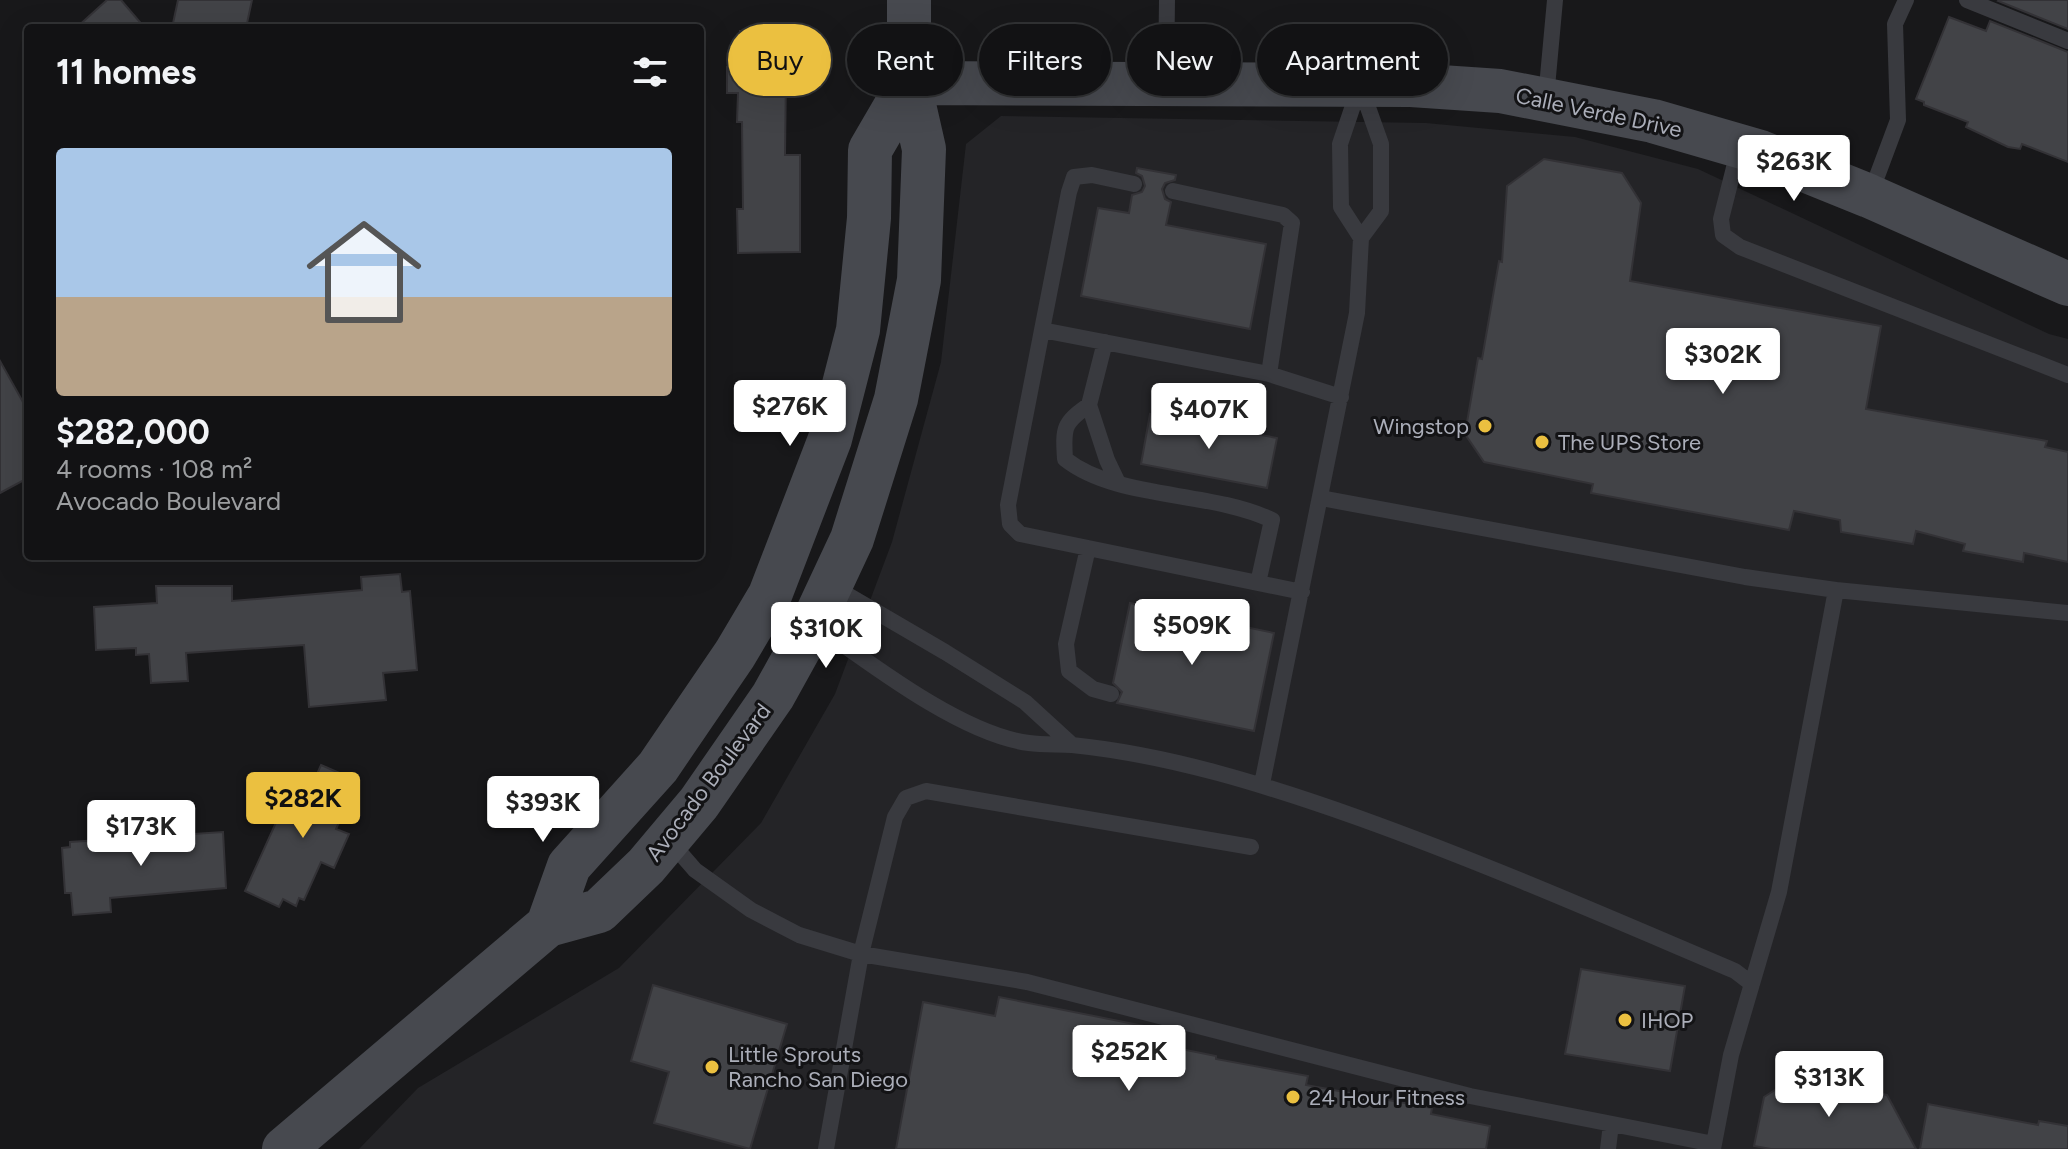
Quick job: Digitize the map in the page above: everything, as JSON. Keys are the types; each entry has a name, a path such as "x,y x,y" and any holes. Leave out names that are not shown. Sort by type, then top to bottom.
{"main road":[{"name":"Avocado Boulevard","path":"909,0 909,24"},
{"name":"Calle Verde Drive","path":"963,83 1127,84"},
{"name":"Calle Verde Drive","path":"1448,87 1500,91 1653,121 1739,146 1869,196 2068,284"},
{"path":"548,925 569,866 658,767 735,654 770,595 830,439 858,330 869,218 870,150 901,96"},
{"name":"Avocado Boulevard","path":"284,1149 548,925 599,911 646,866 699,803 773,696 822,604 852,539 896,399 919,280 924,149 912,96"},
{"path":"822,604 808,586 810,563 854,422 852,401 843,388"},
{"path":"668,839 660,811 668,789 735,694 739,670 735,654"}],"lane":[{"path":"1167,0 1167,24"},
{"path":"1546,100 1555,0"},
{"path":"1869,196 1898,120 1895,24 1906,0"},
{"path":"1967,0 2068,41"},
{"path":"1356,96 1340,144 1341,207 1361,238"},
{"path":"1262,784 1357,313 1361,238 1381,211 1381,144 1364,96"},
{"path":"1739,146 1721,219 1723,235 1740,247 2068,375"},
{"path":"1134,184 1092,175 1074,177 1008,505 1010,524 1020,534 1302,592"},
{"path":"1173,191 1283,215 1292,223 1269,374"},
{"path":"1042,330 1269,374 1341,397"},
{"path":"1105,342 1089,405 1118,483"},
{"path":"1089,405 1069,419 1063,433 1065,459 1080,471 1118,483 1231,504 1272,520 1258,583"},
{"path":"1321,498 1745,577 1836,590 2068,613"},
{"path":"1088,548 1066,644 1069,671 1093,689 1111,694"},
{"path":"668,839 695,870 751,910 799,935 861,954 1043,986 1470,1096 1714,1146 1731,1055 1779,892 1836,590"},
{"path":"822,604 926,701 984,730 1026,743 1107,748 1262,784 1461,855 1735,971 1752,984"},
{"path":"822,604 1025,702 1072,745"},
{"path":"1256,720 1275,723"},
{"path":"826,1149 861,954 895,817 906,798 926,791 1251,847"},
{"path":"1608,1149 1611,1124"}],"shaded area":[{"path":"1001,116 1426,123 1575,137 1698,169 2049,334 2068,339 2068,1149 359,1149 418,1088 619,968 761,823 835,694 892,542 941,362 966,144"}],"building":[{"path":"107,0 121,0 142,24 80,24"},
{"path":"178,0 252,0 247,24 173,24"},
{"path":"2068,0 2068,29 1998,1"},
{"path":"1949,17 1986,31 1990,21 2068,52 2068,162 2022,144 2020,149 2008,147 1966,127 1968,122 1916,99"},
{"path":"738,96 786,96 785,155 800,155 800,252 738,253 737,209 743,209 742,122 737,122"},
{"path":"1544,159 1622,173 1641,203 1630,281 1881,326 1866,409 2047,441 2045,447 2068,452 2068,562 2024,553 2023,562 1963,551 1965,544 1916,531 1913,544 1841,532 1840,520 1794,511 1789,530 1591,493 1593,484 1484,462 1465,434 1478,358 1482,359 1499,261 1502,262 1507,186"},
{"path":"1137,168 1176,175 1175,180 1165,183 1162,189 1165,199 1171,202 1166,225 1266,244 1250,329 1081,296 1098,208 1129,213 1132,195 1142,192 1145,186 1142,176 1136,173"},
{"path":"0,361 24,404 24,480 0,493"},
{"path":"1150,414 1277,438 1267,488 1141,464"},
{"path":"400,574 402,592 410,591 417,670 383,673 386,700 309,707 304,645 186,653 188,681 151,683 149,654 136,655 136,648 96,650 94,607 157,603 156,586 232,586 232,601 362,590 361,577"},
{"path":"1130,603 1274,633 1254,731 1117,703 1122,692 1113,683"},
{"path":"321,765 358,781 336,829 349,834 334,868 321,862 304,900 299,898 296,906 283,899 279,907 245,891 288,796 304,803"},
{"path":"223,832 226,888 110,898 111,912 73,915 71,893 65,893 62,848 70,847 70,842"},
{"name":"IHOP","path":"1581,969 1685,986 1670,1071 1565,1054"},
{"name":"Little Sprouts Rancho San Diego","path":"653,985 787,1024 750,1149 654,1123 669,1072 631,1061"},
{"path":"999,997 1184,1034 1181,1049 1216,1056 1216,1059 1308,1076 1306,1085 1432,1108 1431,1114 1490,1126 1486,1149 896,1149 923,1002 995,1016"},
{"path":"1795,1077 1887,1095 1916,1149 1771,1149 1754,1146 1764,1097"},
{"path":"1928,1104 2038,1125 2039,1121 2068,1126 2068,1149 1920,1149"}],"place":[{"name":"Wingstop","path":"1485,426"},
{"name":"The UPS Store","path":"1542,442"},
{"name":"IHOP","path":"1625,1020"},
{"name":"Little Sprouts Rancho San Diego","path":"712,1067"},
{"name":"24 Hour Fitness","path":"1293,1097"}]}
